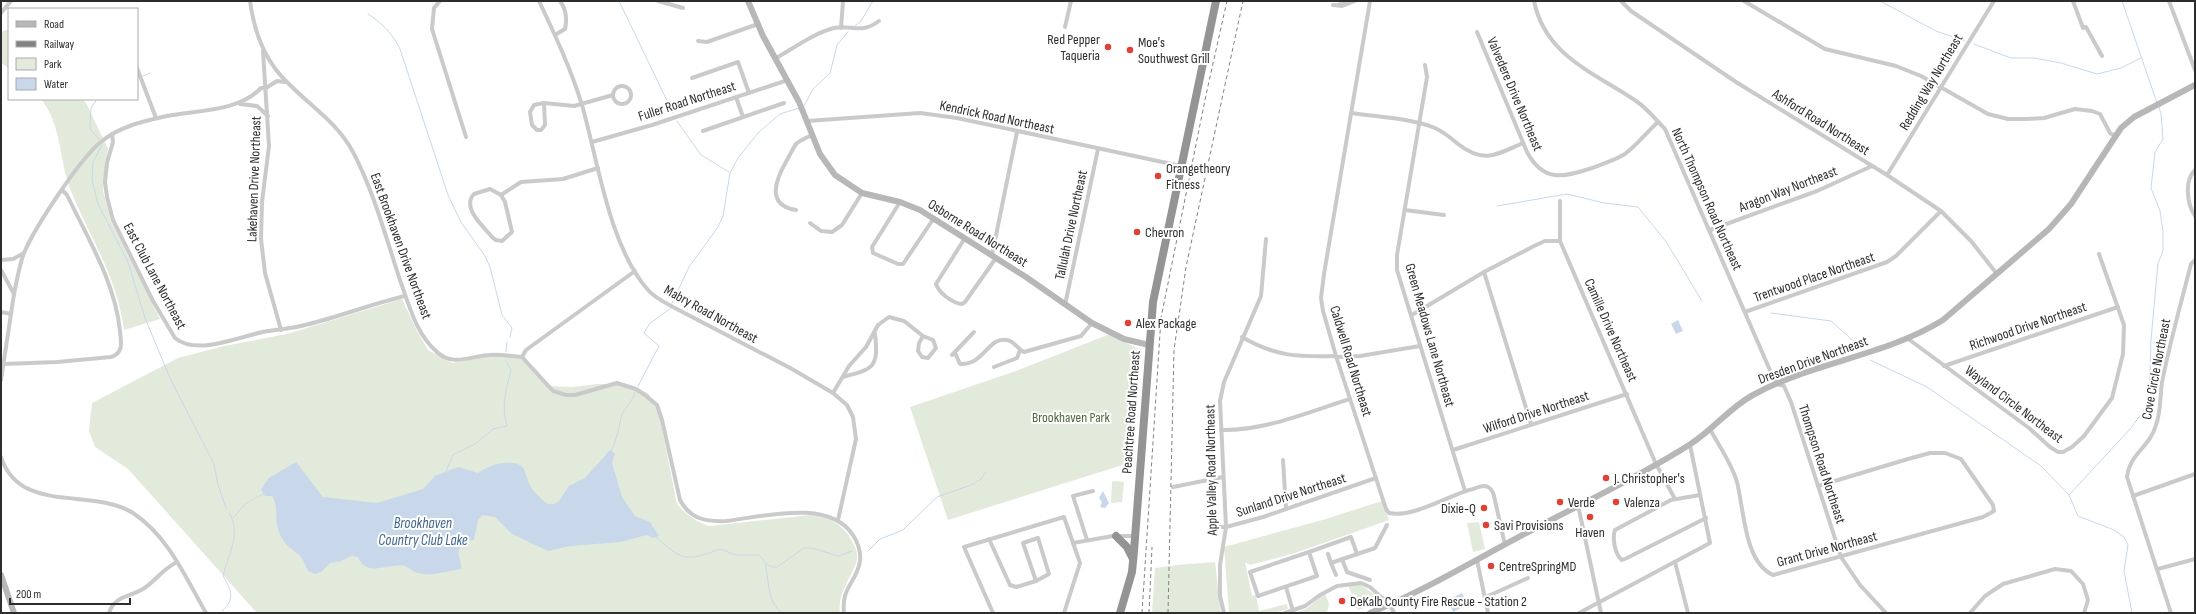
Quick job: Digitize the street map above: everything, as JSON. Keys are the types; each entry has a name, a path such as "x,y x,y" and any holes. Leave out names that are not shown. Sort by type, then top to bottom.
{"highway":[{"name":"Peachtree Road Northeast","path":"1120,613 1133,560 1136,536 1153,302 1216,1"},
{"path":"1116,536 1127,547 1133,560"}],"street":[{"path":"1,13 11,1"},
{"name":"East Brookhaven Drive Northeast","path":"250,1 253,20 263,51 287,82 329,119 347,140 364,176 405,296 424,337 435,352 443,357 456,360 489,355 522,357"},
{"path":"440,1 434,8 432,30 466,137"},
{"name":"Mabry Road Northeast","path":"538,1 570,69 582,104 614,225 635,271 656,297 833,393 847,405 853,417 856,439 838,520"},
{"path":"555,35 565,29 566,25 564,7 560,1"},
{"path":"658,1 683,8"},
{"name":"Osborne Road Northeast","path":"748,1 758,24 799,102 826,165 835,175 862,193 900,202 934,217 1092,323 1124,339 1149,345"},
{"path":"841,28 843,1"},
{"path":"1065,27 1071,1"},
{"path":"1338,4 1355,1"},
{"name":"Caldwell Road Northeast","path":"1370,1 1321,298 1336,357 1386,509 1389,513 1405,514 1465,491 1484,486 1492,490 1504,545"},
{"name":"North Thompson Road Northeast","path":"1534,1 1537,16 1552,43 1579,65 1637,102 1656,118 1665,129 1673,144 1776,384"},
{"name":"Ashford Road Northeast","path":"1621,1 1631,11 1736,82 1887,175 1941,212 1971,241 1997,274"},
{"path":"1744,1 1825,48 1896,66 1921,76 1988,114 2008,119 2044,118 2075,110 2092,111 2100,114 2110,133 2115,136"},
{"name":"Redding Way Northeast","path":"1887,175 1994,1"},
{"path":"2073,1 2082,28 2086,27 2102,56"},
{"path":"2169,1 2195,70"},
{"path":"776,58 831,30 841,28 860,29 879,21"},
{"path":"698,41 707,42 758,24"},
{"name":"Valvedere Drive Northeast","path":"1476,32 1531,160 1538,168 1552,175 1560,177 1609,162 1626,153 1658,122"},
{"name":"Lakehaven Drive Northeast","path":"263,51 268,116 268,157 262,202 261,238 265,273 281,330"},
{"path":"692,78 738,62 749,93"},
{"name":"Green Meadows Lane Northeast","path":"1425,65 1428,77 1397,255 1397,270 1465,491"},
{"path":"138,71 156,118"},
{"path":"237,104 261,88 265,80"},
{"name":"Fuller Road Northeast","path":"592,142 788,80"},
{"path":"261,88 266,88 277,81 287,82"},
{"name":"Dresden Drive Northeast","path":"1370,613 1390,605 1477,560 1690,445 1751,396 1776,384 1907,338 1927,330 1943,320 2049,229 2071,204 2115,136 2134,117 2195,85"},
{"path":"544,103 546,125 541,130 537,130 532,125 530,112 534,105 544,103 574,106 613,95 617,88 623,87 629,91 630,98 626,103 620,104 616,102 613,95"},
{"path":"736,97 743,117"},
{"path":"703,131 784,102"},
{"path":"1,380 14,294 24,253 38,227 96,146 112,134 129,125 156,118 237,104 258,106 268,116"},
{"name":"Kendrick Road Northeast","path":"806,118 920,113 956,118 1181,166"},
{"path":"1351,113 1436,128 1470,153 1481,156 1500,153 1523,143"},
{"path":"965,238 936,284 948,298 962,304 965,302 994,256 1017,132"},
{"name":"East Club Lane Northeast","path":"112,134 113,142 107,163 105,182 113,220 152,299 175,338 184,344 201,346 307,325 405,296"},
{"path":"796,210 786,209 780,204 777,197 776,182 779,173 797,144 812,135"},
{"name":"Tallulah Drive Northeast","path":"1066,305 1098,149"},
{"name":"Aragon Way Northeast","path":"1710,230 1817,191 1872,166"},
{"path":"502,195 521,182 563,179 598,168"},
{"path":"2195,170 2188,178 2191,210 2195,216"},
{"path":"487,189 496,191 502,195 512,230 508,237 499,241 493,238 475,216 470,201 474,194 487,189"},
{"path":"3,364 57,362 111,357 117,354 120,349 118,314 111,288 66,194 63,191"},
{"path":"810,223 821,231 832,232 842,225 862,193"},
{"name":"Camille Drive Northeast","path":"1560,201 1560,241 1656,464 1675,499"},
{"path":"900,202 872,247 873,253 898,264 903,264 934,217"},
{"path":"1405,210 1444,215"},
{"name":"Trentwood Place Northeast","path":"1745,312 1887,262 1896,256 1941,212"},
{"name":"Apple Valley Road Northeast","path":"1224,613 1220,596 1220,581 1226,527 1221,430 1221,392 1242,337 1261,296 1266,239"},
{"path":"1412,315 1484,272 1545,241 1560,241"},
{"path":"1,260 13,259 24,253"},
{"name":"Wayland Circle Northeast","path":"1907,338 2029,428 2050,447 2058,452 2063,452 2072,447 2084,436 2112,398 2117,384 2125,341 2124,325 2100,254"},
{"name":"Cove Circle Northeast","path":"2171,613 2127,477 2128,467 2133,457 2150,440 2156,425 2162,384 2174,329 2191,264 2195,260"},
{"path":"1,270 14,294"},
{"path":"635,271 526,350 522,357 553,391 566,395 575,395 617,383 636,389 657,405 662,420 680,500 688,511 696,517 712,522 807,512 821,514 838,520 854,536 860,554 858,570 845,594 844,613"},
{"path":"1484,272 1531,424"},
{"name":"Richwood Drive Northeast","path":"1944,366 2118,307"},
{"path":"1,312 11,314"},
{"path":"833,393 849,366 875,334 878,325 889,317 904,321 923,336 932,340 936,345 936,350 928,358 922,357 918,351 919,343 923,336"},
{"path":"974,332 953,354 960,364 982,356 996,340 1000,339 1010,341 1024,352 1081,336 1092,323"},
{"path":"842,377 865,372 872,366 877,357 875,334"},
{"path":"1242,337 1256,345 1287,355 1302,357 1360,356 1420,346"},
{"path":"869,343 876,345"},
{"path":"994,367 1017,358 1020,350"},
{"name":"Thompson Road Northeast","path":"1776,384 1784,386 1791,402 1841,557 1860,585 1884,613"},
{"name":"Wilford Drive Northeast","path":"1453,450 1627,394"},
{"path":"1221,430 1245,429 1280,422 1350,399"},
{"name":"Grant Drive Northeast","path":"1710,430 1737,481 1750,547 1767,573 1774,575 1975,519 1994,511 1993,505 1961,459 1943,453 1930,454 1908,459 1818,486"},
{"path":"1579,613 1675,562 1697,552 1710,543 1690,445"},
{"path":"1,457 12,477 30,491 43,495 100,500 113,504 134,514 154,531 177,562 206,613"},
{"path":"1283,460 1286,509"},
{"path":"2133,496 2195,474"},
{"path":"1173,487 1223,477"},
{"name":"Sunland Drive Northeast","path":"1212,527 1226,527 1286,509 1376,478"},
{"path":"1087,540 1073,496 1093,491"},
{"path":"1700,495 1675,499 1615,530 1613,534 1619,558 1622,560 1628,558 1706,518"},
{"path":"1578,505 1601,613"},
{"path":"993,613 964,548 1064,517 1080,563 1064,613"},
{"path":"1331,563 1375,548 1387,526"},
{"path":"1073,543 1116,536 1136,536"},
{"path":"1309,552 1317,576 1258,596 1250,572 1351,537 1357,554"},
{"path":"989,539 1010,585 1016,587 1036,581 1050,574 1038,538 1023,543 1036,581"},
{"path":"1328,554 1336,576"},
{"path":"1342,559 1347,572 1370,580"},
{"path":"1477,560 1486,597 1488,613"},
{"path":"2158,569 2195,560"},
{"path":"109,613 119,599 143,589 161,572 177,562"},
{"path":"1675,562 1688,613"},
{"path":"1970,613 1985,596 2003,584 2055,569 2071,571 2083,584 2088,600 2084,613"},
{"path":"1,576 2,584 14,613"},
{"path":"1486,597 1528,578"},
{"path":"1285,613 1305,606 1328,590 1351,583 1361,583 1370,587 1390,605 1394,613"},
{"path":"1286,587 1293,611"}],"green space":[{"path":"8,29 8,67 1,63 1,32"},
{"path":"42,100 84,100 87,105 108,149 103,191 111,221 160,319 124,330 116,292 67,180 57,132 48,109"},
{"path":"402,299 428,350 453,363 489,356 520,355 547,386 572,387 597,384 622,384 648,393 659,414 677,504 695,520 709,526 811,515 831,520 837,524 850,538 856,549 857,556 856,563 842,593 840,600 840,613 257,613 128,469 95,447 89,431 92,403 178,358 224,346 287,334"},
{"name":"Brookhaven Park","path":"1110,334 1138,349 1140,352 1132,462 948,520 910,407 1016,371"},
{"path":"1112,482 1124,482 1122,502 1111,503"},
{"path":"1382,501 1389,520 1295,553 1250,565 1245,562 1252,596 1256,595 1259,611 1287,604 1288,609 1273,613 1229,613 1224,547 1326,519"},
{"path":"1479,522 1485,549 1473,552 1467,523"},
{"path":"1215,562 1221,613 1152,613 1155,568"},
{"path":"1348,585 1361,585 1381,599 1376,604 1358,610 1355,606 1357,595 1351,593"},
{"path":"1325,593 1329,604 1327,613 1295,613 1306,609"}],"water":[{"path":"1678,320 1683,331 1676,334 1671,324"},
{"name":"Brookhaven Country Club Lake","path":"610,450 615,454 612,463 622,497 635,516 650,522 659,536 654,538 646,535 621,542 570,546 548,551 512,534 495,517 483,515 478,520 474,540 465,541 459,550 458,555 461,569 433,574 414,572 408,567 404,566 378,568 366,567 358,557 351,556 341,561 330,563 321,572 315,574 308,571 300,556 286,544 280,534 277,525 274,499 272,496 265,496 261,489 269,478 296,462 323,497 377,503 423,489 435,476 458,467 478,473 494,465 513,463 522,467 525,471 530,486 539,497 548,504 554,504 559,501 569,486 585,478"},
{"path":"1103,491 1109,503 1105,508 1100,507 1102,502 1099,498"},
{"path":"1462,593 1467,605 1453,612 1448,600"}],"waterway":[{"path":"619,1 673,113"},
{"path":"855,26 861,21 873,1"},
{"path":"1880,1 1936,31 1965,41"},
{"path":"2122,1 2157,103"},
{"path":"368,14 386,29 394,38 400,49 448,195 461,222 485,256 490,267 502,315 512,328 510,337"},
{"path":"804,106 813,89 830,73 837,45 848,32"},
{"path":"1974,44 2011,58 2034,58 2061,63 2097,74 2121,68 2141,58"},
{"path":"143,76 150,73"},
{"path":"96,100 91,108 90,129 99,139"},
{"path":"2069,495 2131,428 2149,403 2151,340 2158,263 2163,251 2163,231 2160,211 2151,188 2155,152 2163,139 2159,107"},
{"path":"672,303 689,267 718,227 723,216 730,173 738,158 758,133 780,114 799,108"},
{"path":"677,121 701,155 729,172"},
{"path":"102,145 93,162 92,180 98,204 128,262 145,318 170,378 214,464 218,485 226,508"},
{"path":"1497,206 1567,194 1604,203 1638,207 1667,243 1702,301"},
{"path":"638,386 659,346 644,333 650,323 670,309"},
{"path":"1771,313 1831,321 1859,346"},
{"path":"506,352 507,342"},
{"path":"1870,360 1927,387 2041,466 2069,495 2078,516 2114,530 2124,537 2128,545 2124,571 2132,613"},
{"path":"446,471 453,455 475,444 493,429 507,426 504,404 511,370 506,361"},
{"path":"611,452 622,415 635,392"},
{"path":"868,551 880,539 903,530 937,497 971,485 981,479 986,472"},
{"path":"233,518 245,504 265,493"},
{"path":"222,613 229,602 231,594 223,576 231,552 234,536 233,520 229,513"},
{"path":"655,536 678,555 685,557 699,556 720,549 736,555 759,555 768,565 776,568 804,548 812,548 838,556 852,551"},
{"path":"765,564 769,590 773,603 782,613"}],"railway":[{"path":"1142,613 1161,318 1206,95 1227,1"},
{"path":"1168,613 1174,350 1186,267 1243,1"},
{"path":"1149,613 1152,547"}],"place":[{"name":"Red Pepper Taqueria","path":"1108,47"},
{"name":"Moe's Southwest Grill","path":"1130,50"},
{"name":"Orangetheory Fitness","path":"1158,176"},
{"name":"Chevron","path":"1137,232"},
{"name":"Alex Package","path":"1128,323"},
{"name":"J. Christopher's","path":"1606,478"},
{"name":"Verde","path":"1560,502"},
{"name":"Valenza","path":"1616,502"},
{"name":"Dixie-Q","path":"1484,508"},
{"name":"Haven","path":"1590,517"},
{"name":"Savi Provisions","path":"1486,525"},
{"name":"CentreSpringMD","path":"1491,566"},
{"name":"DeKalb County Fire Rescue - Station 2","path":"1342,601"}]}
